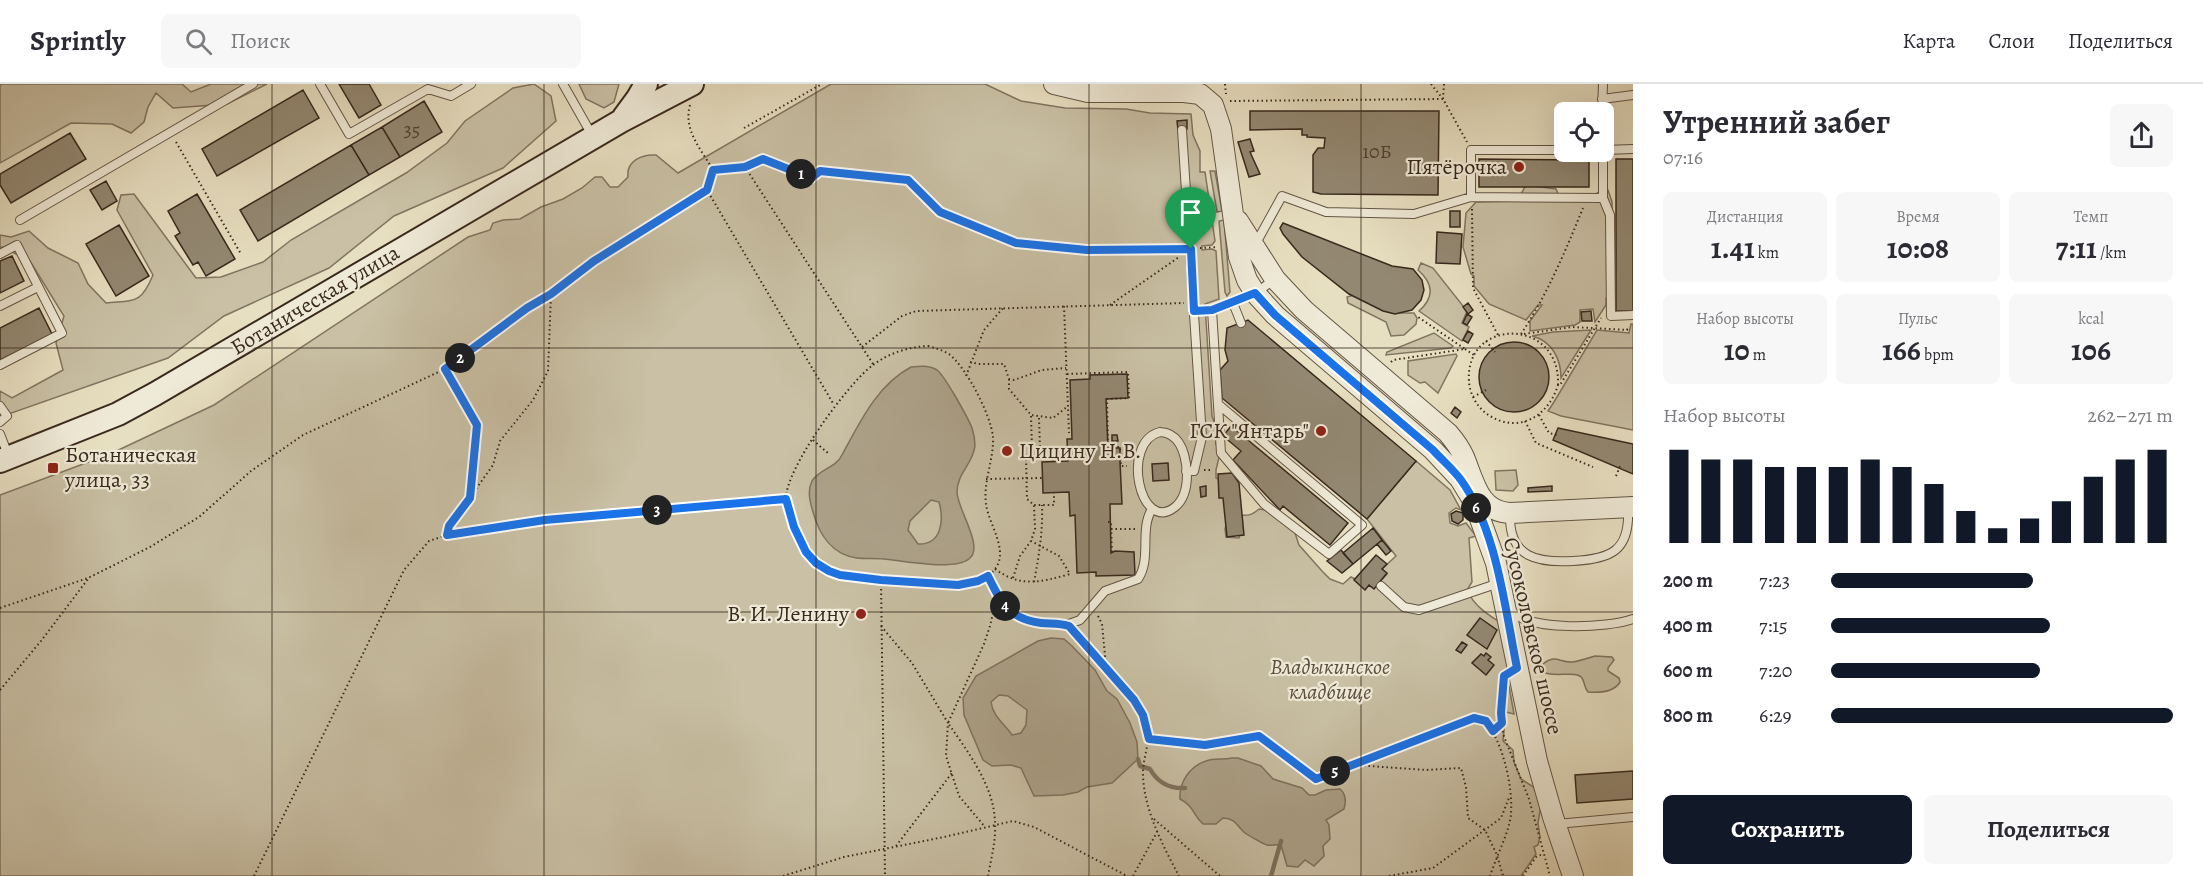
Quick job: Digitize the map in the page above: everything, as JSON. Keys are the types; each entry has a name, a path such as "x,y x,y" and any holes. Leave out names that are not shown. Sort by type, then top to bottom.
{"main road":[{"name":"Ботаническая улица","path":"621,121 646,84"},
{"name":"Ботаническая улица","path":"5,459 118,414 621,121 693,90"}],"street":[{"name":"Сусоколовское шоссе","path":"1054,84 1088,92 1136,88 1200,94 1213,105 1221,129 1239,257 1247,280 1255,293 1275,315 1433,450 1467,489 1489,543 1500,583 1537,761 1573,876"},
{"name":"Сусоколовское шоссе","path":"1234,214 1275,279 1304,310 1448,433 1458,446 1482,498 1497,512 1630,507"},
{"path":"1433,450 1445,449 1449,444 1448,433"},
{"path":"1489,543 1490,526 1496,519 1510,513"}],"lane":[{"path":"20,220 253,84"},
{"path":"320,84 349,134 428,89 451,96 471,84"},
{"path":"563,84 593,137"},
{"path":"1603,84 1602,99 1633,95"},
{"path":"1182,130 1202,437 1194,471 1186,471"},
{"path":"1614,150 1633,149"},
{"path":"1471,197 1471,150 1554,150"},
{"path":"1603,162 1603,198 1610,215 1611,316 1631,315"},
{"path":"1254,247 1281,196 1326,212 1414,214 1471,197 1603,198"},
{"path":"0,254 17,246 62,333 0,365"},
{"path":"1193,307 1212,310 1233,303 1255,293 1275,279"},
{"path":"0,306 38,286"},
{"path":"1233,303 1241,322"},
{"path":"1212,310 1221,453 1264,504 1329,554 1362,525 1218,404"},
{"path":"0,406 7,416 0,422"},
{"path":"1163,432 1173,435 1185,457 1186,489 1178,504 1166,512 1152,509 1142,494 1139,465 1146,440 1154,434 1163,432"},
{"path":"0,434 5,459"},
{"path":"1510,513 1514,539 1522,553 1536,560 1550,562 1594,560 1611,554 1624,537 1630,507"},
{"path":"1066,625 1078,621 1106,591 1138,579 1143,570 1146,519 1152,509"},
{"path":"1381,586 1404,607 1419,610 1500,583 1506,602 1513,613 1535,623 1545,625 1591,624 1625,622 1633,619"},
{"path":"1555,824 1633,817"}],"path":[{"path":"744,128 822,84"},
{"path":"1431,84 1443,99 1471,150"},
{"path":"1443,99 1444,84"},
{"path":"0,608 88,578 150,547 199,517 251,471 303,435 445,369 594,261 707,190 713,170 692,135 687,115 693,90"},
{"path":"1226,101 1443,99"},
{"path":"170,132 241,254"},
{"path":"713,170 745,167 763,159 811,178 820,171 908,180 940,212 1016,243 1087,250 1218,247"},
{"path":"745,167 874,364"},
{"path":"707,190 834,405"},
{"path":"1471,197 1473,288 1498,335"},
{"path":"1521,334 1538,308 1587,198"},
{"path":"1110,305 1191,249"},
{"path":"447,535 449,526 493,465 500,441 533,400 548,371 551,294"},
{"path":"1558,385 1610,302"},
{"path":"862,346 911,312 1110,305 1193,307"},
{"path":"1064,306 1069,433"},
{"path":"966,376 984,330 1003,308"},
{"path":"1521,334 1572,327 1627,330 1631,315"},
{"path":"1418,317 1474,355"},
{"path":"1510,332 1521,334 1539,342 1556,360 1559,372 1555,397 1539,415 1526,421 1507,422 1489,416 1479,407 1473,396 1468,376 1474,355 1486,341 1498,335 1510,332"},
{"path":"1486,341 1495,352"},
{"path":"928,346 950,355 978,397 991,426 993,437 986,479 986,504 1000,547 1000,555 995,569 988,576 978,581 958,585 840,575 816,563 806,552 786,499 798,464 834,405 874,364 902,350 928,346"},
{"path":"1386,367 1393,360 1465,349"},
{"path":"970,362 1004,364 1009,379 1009,389 1030,415 1032,449 1026,456 1027,499 1034,505 1054,505 1054,492"},
{"path":"1009,379 1014,380 1042,370 1066,368"},
{"path":"445,369 477,425 470,498"},
{"path":"1067,374 1128,372 1129,398 1107,399 1108,447 1113,449 1120,447 1121,466 1139,465"},
{"path":"1473,396 1486,390"},
{"path":"1030,415 1053,418 1068,406"},
{"path":"1539,415 1549,433 1558,435"},
{"path":"1039,417 1040,449"},
{"path":"1526,421 1536,443 1593,467"},
{"path":"813,440 829,454"},
{"path":"1032,449 1052,449 1053,462"},
{"path":"1616,476 1621,464"},
{"path":"986,479 1042,478"},
{"path":"254,876 404,570 429,541 447,535 545,520 786,499"},
{"path":"1012,579 1020,556 1031,541 1035,529 1034,505"},
{"path":"1034,582 1039,562 1038,546 1043,529 1042,505"},
{"path":"1108,522 1111,522 1110,549 1112,555"},
{"path":"1111,529 1145,528"},
{"path":"995,569 1012,579 1034,582 1070,574 1059,556 1031,541"},
{"path":"988,576 997,595 1011,613 1037,622 1066,625 1072,628 1142,711 1149,739 1143,771 1153,819 1179,876"},
{"path":"0,690 41,641 88,578"},
{"path":"881,580 885,876"},
{"path":"985,827 959,796 946,756 948,723 984,644 997,595"},
{"path":"1092,605 1102,624 1106,668"},
{"path":"881,626 912,663 968,752 991,797 995,824 988,876"},
{"path":"1517,668 1504,676 1501,713 1503,734 1529,799 1550,876"},
{"path":"1149,739 1205,745 1259,736 1316,779 1474,718 1486,721 1493,731 1509,780 1511,816 1490,876"},
{"path":"1493,731 1502,723"},
{"path":"1352,765 1426,770 1461,768 1466,787 1468,818 1485,830 1497,855 1503,876"},
{"path":"896,846 952,773"},
{"path":"1389,876 1433,868 1501,818 1510,797"},
{"path":"1153,819 1220,876"},
{"path":"783,876 844,857 1013,821 1028,824 1126,876"},
{"path":"1133,876 1157,832"},
{"path":"1523,876 1536,857 1543,854"}],"green space":[{"path":"182,84 191,92 211,84 267,84 227,104 173,108 156,93 148,107 144,122 131,133 112,124 71,123 0,163 0,85"},
{"path":"534,84 551,96 556,121 503,168 394,216 329,268 224,316 168,358 0,417 0,391 12,398 63,370 56,343 64,316 30,261 0,248 0,235 11,237 29,231 48,248 78,263 88,284 106,303 136,299 145,291 153,275 117,210 121,195 134,194 196,278 221,277 263,262 291,240 406,173 447,143 465,121 513,88"},
{"path":"579,84 619,84 614,102 604,108 586,99"},
{"name":"Владыкинское кладбище","path":"831,84 985,84 1021,101 1065,108 1126,109 1150,113 1191,114 1193,135 1200,151 1200,172 1205,172 1215,241 1212,245 1202,246 1202,250 1216,251 1219,299 1205,304 1212,416 1217,430 1216,444 1220,453 1216,478 1221,480 1229,512 1225,529 1226,537 1239,538 1240,515 1250,515 1259,509 1266,510 1287,520 1294,530 1299,545 1330,579 1343,584 1351,577 1374,588 1387,574 1382,569 1396,556 1367,519 1416,461 1450,490 1461,510 1456,508 1449,513 1450,523 1458,526 1466,523 1476,536 1469,538 1472,582 1467,590 1487,614 1503,624 1511,679 1501,681 1509,686 1514,714 1506,712 1503,741 1513,750 1514,762 1521,779 1538,790 1542,799 1538,823 1540,837 1538,845 1534,847 1536,854 1521,876 0,876 0,495 110,454 214,405 468,237 490,230 493,223 520,219 541,207 563,199 595,177 602,177 610,187 618,187 628,177 632,163 640,157 656,155 678,173"},
{"path":"1210,171 1215,171 1222,211 1217,212"},
{"path":"1526,185 1556,189 1561,201 1583,201 1601,191 1608,190 1612,202 1614,294 1606,298 1606,305 1595,322 1593,309 1580,310 1580,322 1575,325 1530,331 1530,321 1542,305 1538,305 1526,320 1489,304 1474,286 1474,276 1471,274 1463,247 1466,213 1476,202 1517,201"},
{"path":"1224,220 1230,292 1227,296 1219,221"},
{"path":"1421,263 1433,268 1467,311 1462,323 1469,327 1462,341 1419,311 1430,295 1427,280 1418,270"},
{"path":"1354,295 1398,313 1414,313 1417,318 1416,324 1404,335 1391,336 1386,322 1348,303 1347,297"},
{"path":"1631,324 1633,324 1633,430 1561,416 1548,411 1597,330 1629,333"},
{"path":"1591,330 1561,378 1557,358 1550,346 1532,336 1553,332"},
{"path":"1434,333 1453,346 1386,355 1387,352"},
{"path":"1456,354 1438,393 1425,382 1420,383 1408,375 1408,361"},
{"path":"1516,470 1518,485 1513,491 1496,490 1495,471"},
{"path":"1595,656 1612,657 1614,660 1608,671 1619,678 1620,682 1614,688 1601,692 1588,692 1579,676 1543,672 1543,664 1551,659 1574,662"}],"shaded area":[{"path":"921,366 937,370 951,388 972,428 975,442 974,452 960,479 957,492 974,546 969,559 962,563 941,565 848,556 840,553 828,542 816,520 810,496 812,481 839,459 870,405 899,375 911,367","holes":["931,500 939,502 941,523 937,536 926,543 918,544 908,530 910,521"]},
{"path":"1051,638 1064,639 1072,646 1095,670 1107,691 1117,699 1130,723 1137,742 1138,759 1112,783 1087,787 1078,792 1063,795 1034,796 1021,768 1011,765 992,766 983,760 964,715 963,698 976,676 1038,641","holes":["999,695 1008,696 1027,710 1026,725 1021,733 1012,735 996,716 992,707 991,702"]},
{"path":"1238,758 1261,766 1273,779 1302,788 1309,795 1326,790 1340,789 1342,791 1345,798 1344,809 1326,820 1329,825 1330,839 1323,846 1324,856 1314,866 1305,860 1298,867 1287,866 1281,845 1262,843 1227,818 1223,818 1216,824 1203,824 1191,808 1180,799 1181,787 1190,771 1200,763 1209,760"}],"building":[{"path":"339,84 369,84 381,105 359,118"},
{"path":"303,90 319,118 217,176 202,149"},
{"path":"424,101 442,132 400,157 382,127"},
{"path":"1250,111 1439,111 1438,195 1321,194 1313,192 1313,155 1318,148 1324,148 1325,138 1307,137 1307,135 1302,135 1302,129 1250,130"},
{"path":"1187,120 1187,129 1178,130 1177,121"},
{"path":"382,127 400,157 369,175 351,145"},
{"path":"70,133 86,159 11,203 0,185 0,174"},
{"path":"1250,139 1254,151 1250,152 1260,174 1249,177 1238,142"},
{"path":"351,145 369,175 258,241 240,210"},
{"path":"1479,159 1589,162 1589,187 1479,187"},
{"path":"1616,159 1633,159 1633,311 1616,311"},
{"path":"106,181 117,201 102,210 90,190"},
{"path":"197,194 235,259 206,276 198,262 193,265 175,236 180,233 168,211"},
{"path":"1450,211 1460,211 1460,227 1450,227"},
{"path":"1283,223 1392,266 1413,269 1422,280 1424,290 1421,300 1412,310 1395,314 1383,311 1349,294 1302,257 1283,234 1280,228"},
{"path":"119,225 149,276 116,296 86,244"},
{"path":"1437,232 1462,234 1460,264 1436,263"},
{"path":"12,256 24,281 0,293 0,261"},
{"path":"1468,303 1473,310 1468,314 1463,307"},
{"path":"39,308 52,334 0,360 0,328"},
{"path":"1591,311 1592,321 1582,321 1581,312"},
{"path":"1467,314 1472,317 1467,325 1463,323"},
{"name":"ГСК \"Янтарь\"","path":"1248,320 1416,461 1367,519 1222,398 1220,370 1228,361 1225,350 1227,328"},
{"path":"1468,331 1473,334 1468,343 1463,340"},
{"path":"1514,342 1533,348 1543,358 1549,377 1543,396 1533,406 1514,412 1495,406 1485,396 1479,377 1485,358 1495,348"},
{"path":"1127,374 1128,398 1106,399 1108,448 1120,448 1122,504 1110,504 1111,553 1115,551 1134,552 1135,575 1096,576 1096,572 1077,573 1075,515 1070,516 1069,492 1043,493 1042,462 1068,461 1067,439 1072,439 1070,380 1090,379 1090,375"},
{"path":"1455,407 1461,412 1457,418 1451,413"},
{"path":"1231,426 1348,523 1330,545 1283,506 1280,510 1233,460 1241,451 1223,436"},
{"path":"1558,428 1633,444 1633,474 1553,440"},
{"path":"1112,435 1117,435 1118,441 1112,441"},
{"path":"1168,463 1169,480 1153,481 1152,464"},
{"path":"1232,473 1239,483 1244,535 1227,537 1223,498 1219,498 1218,474"},
{"path":"1206,486 1206,496 1201,497 1200,487"},
{"path":"1552,486 1552,491 1528,492 1528,488"},
{"path":"1456,511 1463,513 1463,520 1458,524 1452,521 1451,514"},
{"path":"1373,528 1382,540 1353,564 1343,553"},
{"path":"1382,540 1391,551 1386,555 1377,544"},
{"path":"1341,550 1353,564 1342,573 1327,561"},
{"path":"1376,555 1387,564 1382,569 1387,573 1374,589 1369,585 1365,590 1354,580"},
{"path":"1480,618 1497,630 1487,649 1467,635"},
{"path":"1462,642 1467,645 1461,653 1456,650"},
{"path":"1486,653 1491,657 1488,660 1494,665 1486,675 1472,663 1481,654 1484,656"},
{"path":"1633,771 1633,799 1577,803 1575,775"}],"waterway":[{"path":"1138,759 1140,766 1150,769 1164,784 1185,788"},
{"path":"1271,876 1281,841"}],"place":[{"name":"Пятёрочка","path":"1519,167"},
{"name":"ГСК \"Янтарь\"","path":"1321,431"},
{"name":"Цицину Н.В.","path":"1007,451"},
{"name":"Ботаническая улица, 33","path":"53,468"},
{"name":"В. И. Ленину","path":"861,614"}],"route":[{"path":"763,159 811,178 820,171 908,180 940,212 1016,243 1087,250 1191,249 1194,311 1212,310 1255,293 1275,315 1433,450 1467,489 1496,563 1517,668 1504,676 1502,723 1493,731 1486,721 1474,718 1316,779 1259,736 1205,745 1149,739 1143,715 1134,700 1069,626 1031,621 1014,615 997,595 988,576 968,584 958,585 881,580 840,575 829,571 816,563 806,552 794,527 786,499 545,520 447,535 449,526 470,498 477,425 445,369 594,261 707,190 713,170 745,167 763,159"}]}
